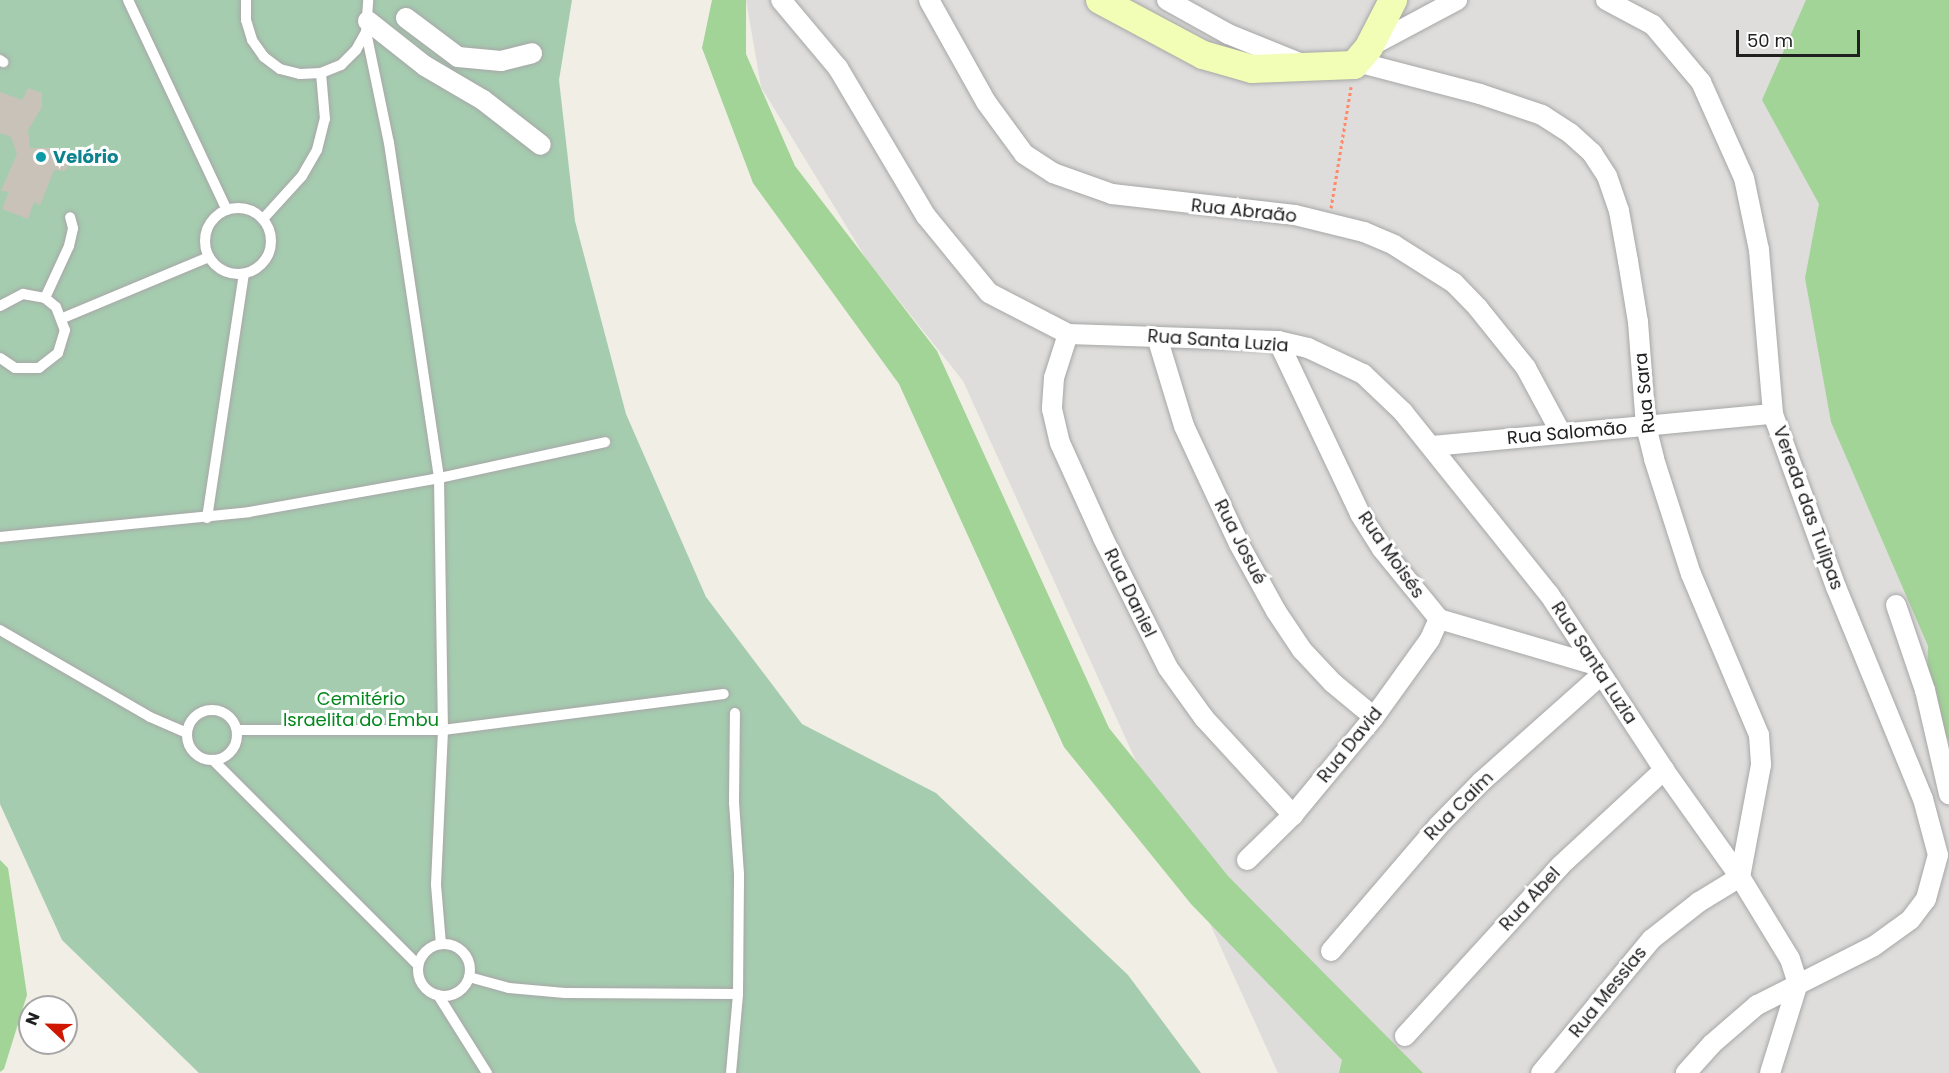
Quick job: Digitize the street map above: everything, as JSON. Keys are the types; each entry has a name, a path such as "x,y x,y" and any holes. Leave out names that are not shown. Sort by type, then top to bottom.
{"main road":[{"path":"1100,0 1203,55 1252,69 1313,68 1361,56 1393,0"}],"street":[{"name":"Rua Santa Luzia","path":"781,0 838,68 926,216 957,258 989,293 1068,334 1278,342 1308,348 1364,374 1432,446 1549,594 1664,770 1740,877"},
{"name":"Rua Abraão","path":"929,0 1006,135 1024,154 1053,173 1112,195 1140,200 1237,208 1328,221 1394,246 1454,283 1526,368 1561,433"},
{"path":"1167,0 1228,34 1313,68"},
{"path":"1361,56 1457,0"},
{"name":"Vereda das Tulipas","path":"1606,0 1653,25 1701,82 1744,178 1760,250 1773,414 1836,587 1923,799 1943,856 1926,899 1910,920 1874,946 1757,1005 1712,1044 1686,1073"},
{"path":"406,18 458,57 501,62 532,53"},
{"path":"367,26 424,66 483,100 541,145"},
{"name":"Rua Sara","path":"1361,56 1365,64 1513,104 1570,133 1592,153 1606,176 1619,211 1638,322 1646,426 1691,574 1759,735 1761,765 1740,877"},
{"name":"Rua Daniel","path":"1068,334 1054,378 1052,409 1060,443 1103,538 1168,668 1204,718 1293,815"},
{"name":"Rua Josué","path":"1157,337 1185,426 1239,544 1276,611 1302,650 1333,683 1374,717"},
{"name":"Rua Moisés","path":"1278,342 1360,514 1382,549 1439,619"},
{"name":"Rua Salomão","path":"1432,446 1773,414"},
{"path":"1896,605 1923,682 1949,794"},
{"path":"1439,619 1598,670"},
{"name":"Rua David","path":"1247,860 1293,815 1374,717 1430,639 1439,619"},
{"name":"Rua Caim","path":"1331,951 1445,819 1598,670"},
{"name":"Rua Abel","path":"1406,1036 1560,866 1664,770"},
{"path":"1740,877 1790,959 1797,983 1770,1073"},
{"name":"Rua Messias","path":"1541,1073 1652,939 1699,902 1740,877"}],"lane":[{"path":"128,0 227,210"},
{"path":"246,0 246,20 252,40 264,57 290,72 321,73 340,65 356,50 367,26"},
{"path":"368,0 367,26 390,143 439,478 443,730 436,885 441,944"},
{"path":"263,219 302,176 317,150 325,119 321,73"},
{"path":"207,518 244,274 267,257 271,237 263,219 240,208 227,210 217,215 206,235 209,257 224,271 244,274"},
{"path":"45,298 69,246 73,228 70,217"},
{"path":"63,318 209,257"},
{"path":"0,306 23,294 45,298 63,318 63,342 50,362 27,369 1,362"},
{"path":"0,537 207,518 439,478 605,442"},
{"path":"0,630 150,717 187,733 197,755 213,760 418,965 424,987 438,995 488,1073"},
{"path":"237,730 443,730 724,694"},
{"path":"187,733 193,718 207,710 223,712 237,730"},
{"path":"731,1073 738,994 735,713"},
{"path":"213,760 229,754 237,730"},
{"path":"418,965 426,951 441,944 464,954 469,977"},
{"path":"469,977 509,988 565,993 738,994"},
{"path":"438,995 453,994 469,977"}],"path":[{"path":"1328,221 1361,56"}],"shaded area":[{"path":"746,0 1830,0 1949,557 1949,1073 1278,1073 963,381 867,260 761,87"}],"green space":[{"name":"Cemitério Israelita do Embu","path":"0,0 572,0 559,80 575,221 626,414 706,597 802,724 936,793 1128,975 1201,1073 199,1073 62,940 0,804"},
{"path":"712,0 746,0 746,54 795,166 937,351 1109,728 1228,876 1423,1073 1339,1073 1342,1060 1191,904 1064,747 899,384 753,183 702,48"},
{"path":"1806,0 1949,0 1949,741 1926,706 1928,646 1831,422 1805,278 1819,204 1762,100"},
{"path":"0,860 8,868 27,995 18,995 18,1024 4,1069 0,1072"}],"building":[{"name":"Velório","path":"28,88 42,93 42,107 28,130 30,148 52,148 71,159 65,171 54,170 40,205 34,202 28,219 2,209 9,192 1,191 17,154 11,137 0,133 0,92 22,100"}],"place":[{"name":"Velório","path":"41,157"}]}
